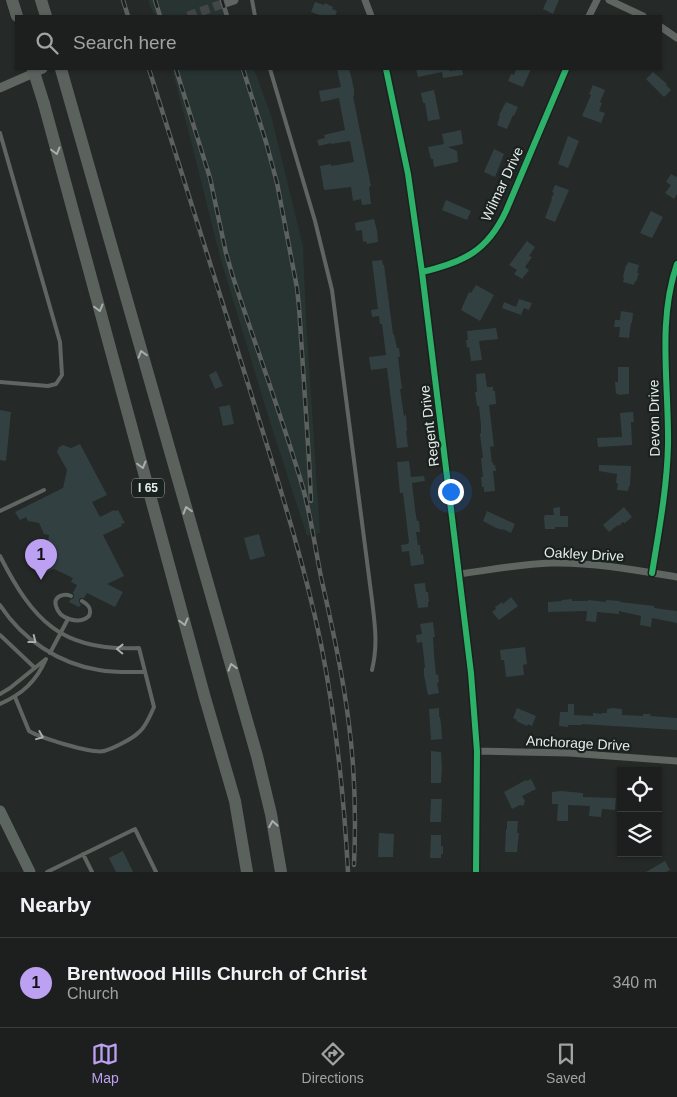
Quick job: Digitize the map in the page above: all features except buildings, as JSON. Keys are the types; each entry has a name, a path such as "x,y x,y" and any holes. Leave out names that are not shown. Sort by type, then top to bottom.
{"highway":[{"path":"12,0 17,15"},
{"path":"41,0 46,15"},
{"name":"I 65","path":"33,70 234,801 248,872"},
{"name":"I 65","path":"61,70 261,770 281,872"}],"main road":[{"path":"0,811 30,872"}],"street":[{"path":"365,0 371,15"},
{"path":"589,15 596,0"},
{"path":"609,0 641,15"},
{"path":"662,28 677,38"},
{"path":"0,88 41,70"},
{"name":"Regent Drive","path":"386,70 408,174 422,272 471,673 477,751 476,872"},
{"name":"Wilmar Drive","path":"422,272 463,259 482,246 495,231 506,211 566,70"},
{"name":"Devon Drive","path":"652,573 666,481 668,433 665,351 667,301 677,264"},
{"name":"Oakley Drive","path":"459,574 524,565 556,563 600,565 677,577"},
{"name":"Anchorage Drive","path":"477,751 569,753 677,761"}],"lane":[{"path":"252,0 256,15"},
{"path":"270,70 315,221 332,290 375,631 376,651 372,670"},
{"path":"0,133 60,342 62,375 56,384 48,386 0,382"},
{"path":"0,511 44,490"},
{"path":"0,556 25,601 53,629 80,642 102,648 139,648 154,707 140,732 103,752 63,744 29,731 15,697"},
{"path":"71,596 62,595 57,598 55,603 58,611 68,619 82,621 88,616 90,609 82,601"},
{"path":"0,604 22,632 50,653 70,662 99,670 145,672"},
{"path":"0,704 20,694 38,675 68,619"},
{"path":"0,635 35,668"},
{"path":"0,694 46,659"},
{"path":"47,872 134,829 156,872"},
{"path":"83,854 92,872"}],"shaded area":[{"path":"148,0 224,0 230,15 155,15"},
{"path":"172,70 254,70 271,115 303,246 320,533 307,536 220,257"}],"tunnel":[{"path":"191,15 225,3"}],"railway":[{"path":"123,0 128,15"},
{"path":"155,0 160,15"},
{"path":"222,0 227,15"},
{"path":"149,70 269,451 314,611 335,730 342,786 348,872"},
{"path":"176,70 210,178 233,277 286,435 308,510 347,706 353,760 354,865"},
{"path":"243,70 277,183 297,288 311,501"}],"cycle path":[{"path":"386,70 408,174 422,272 471,673 477,751 476,872"},
{"path":"422,272 450,264 472,253 482,246 499,225 566,70"},
{"path":"652,573 662,509 668,445 665,353 667,308 677,264"}],"place":[{"name":"Brentwood Hills Church of Christ","path":"41,580"}]}
